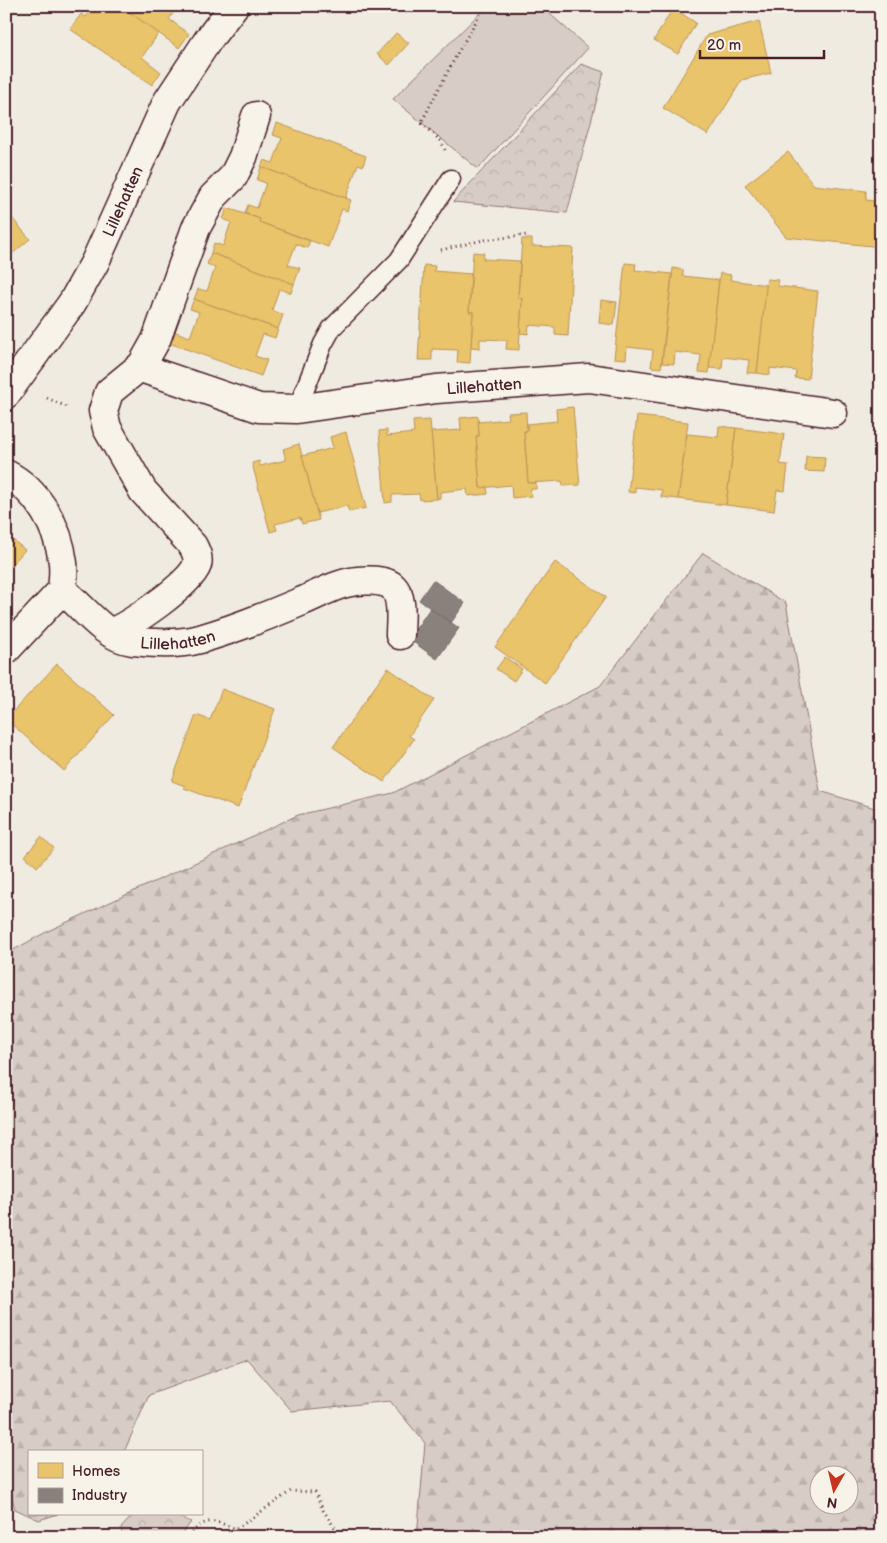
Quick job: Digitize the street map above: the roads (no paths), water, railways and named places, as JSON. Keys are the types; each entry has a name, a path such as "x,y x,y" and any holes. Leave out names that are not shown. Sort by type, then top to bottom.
{"street":[{"name":"Lillehatten","path":"6,394 72,304 95,262 167,102 208,40 234,6"},
{"name":"Lillehatten","path":"111,633 142,617 189,578 197,565 198,555 193,546 144,491 107,428 103,411 109,392 142,365 156,340 196,228 213,197 233,177 243,157 256,116"},
{"name":"Lillehatten","path":"142,365 147,370 259,408 297,409 436,389 589,378 833,412"},
{"path":"6,474 30,491 45,510 58,538 63,564 62,590 6,650"},
{"name":"Lillehatten","path":"62,590 111,633 130,641 174,644 245,626 346,582 378,580 393,586 399,597 400,635"}],"lane":[{"path":"297,409 323,344 332,328 399,260 451,180"}]}
